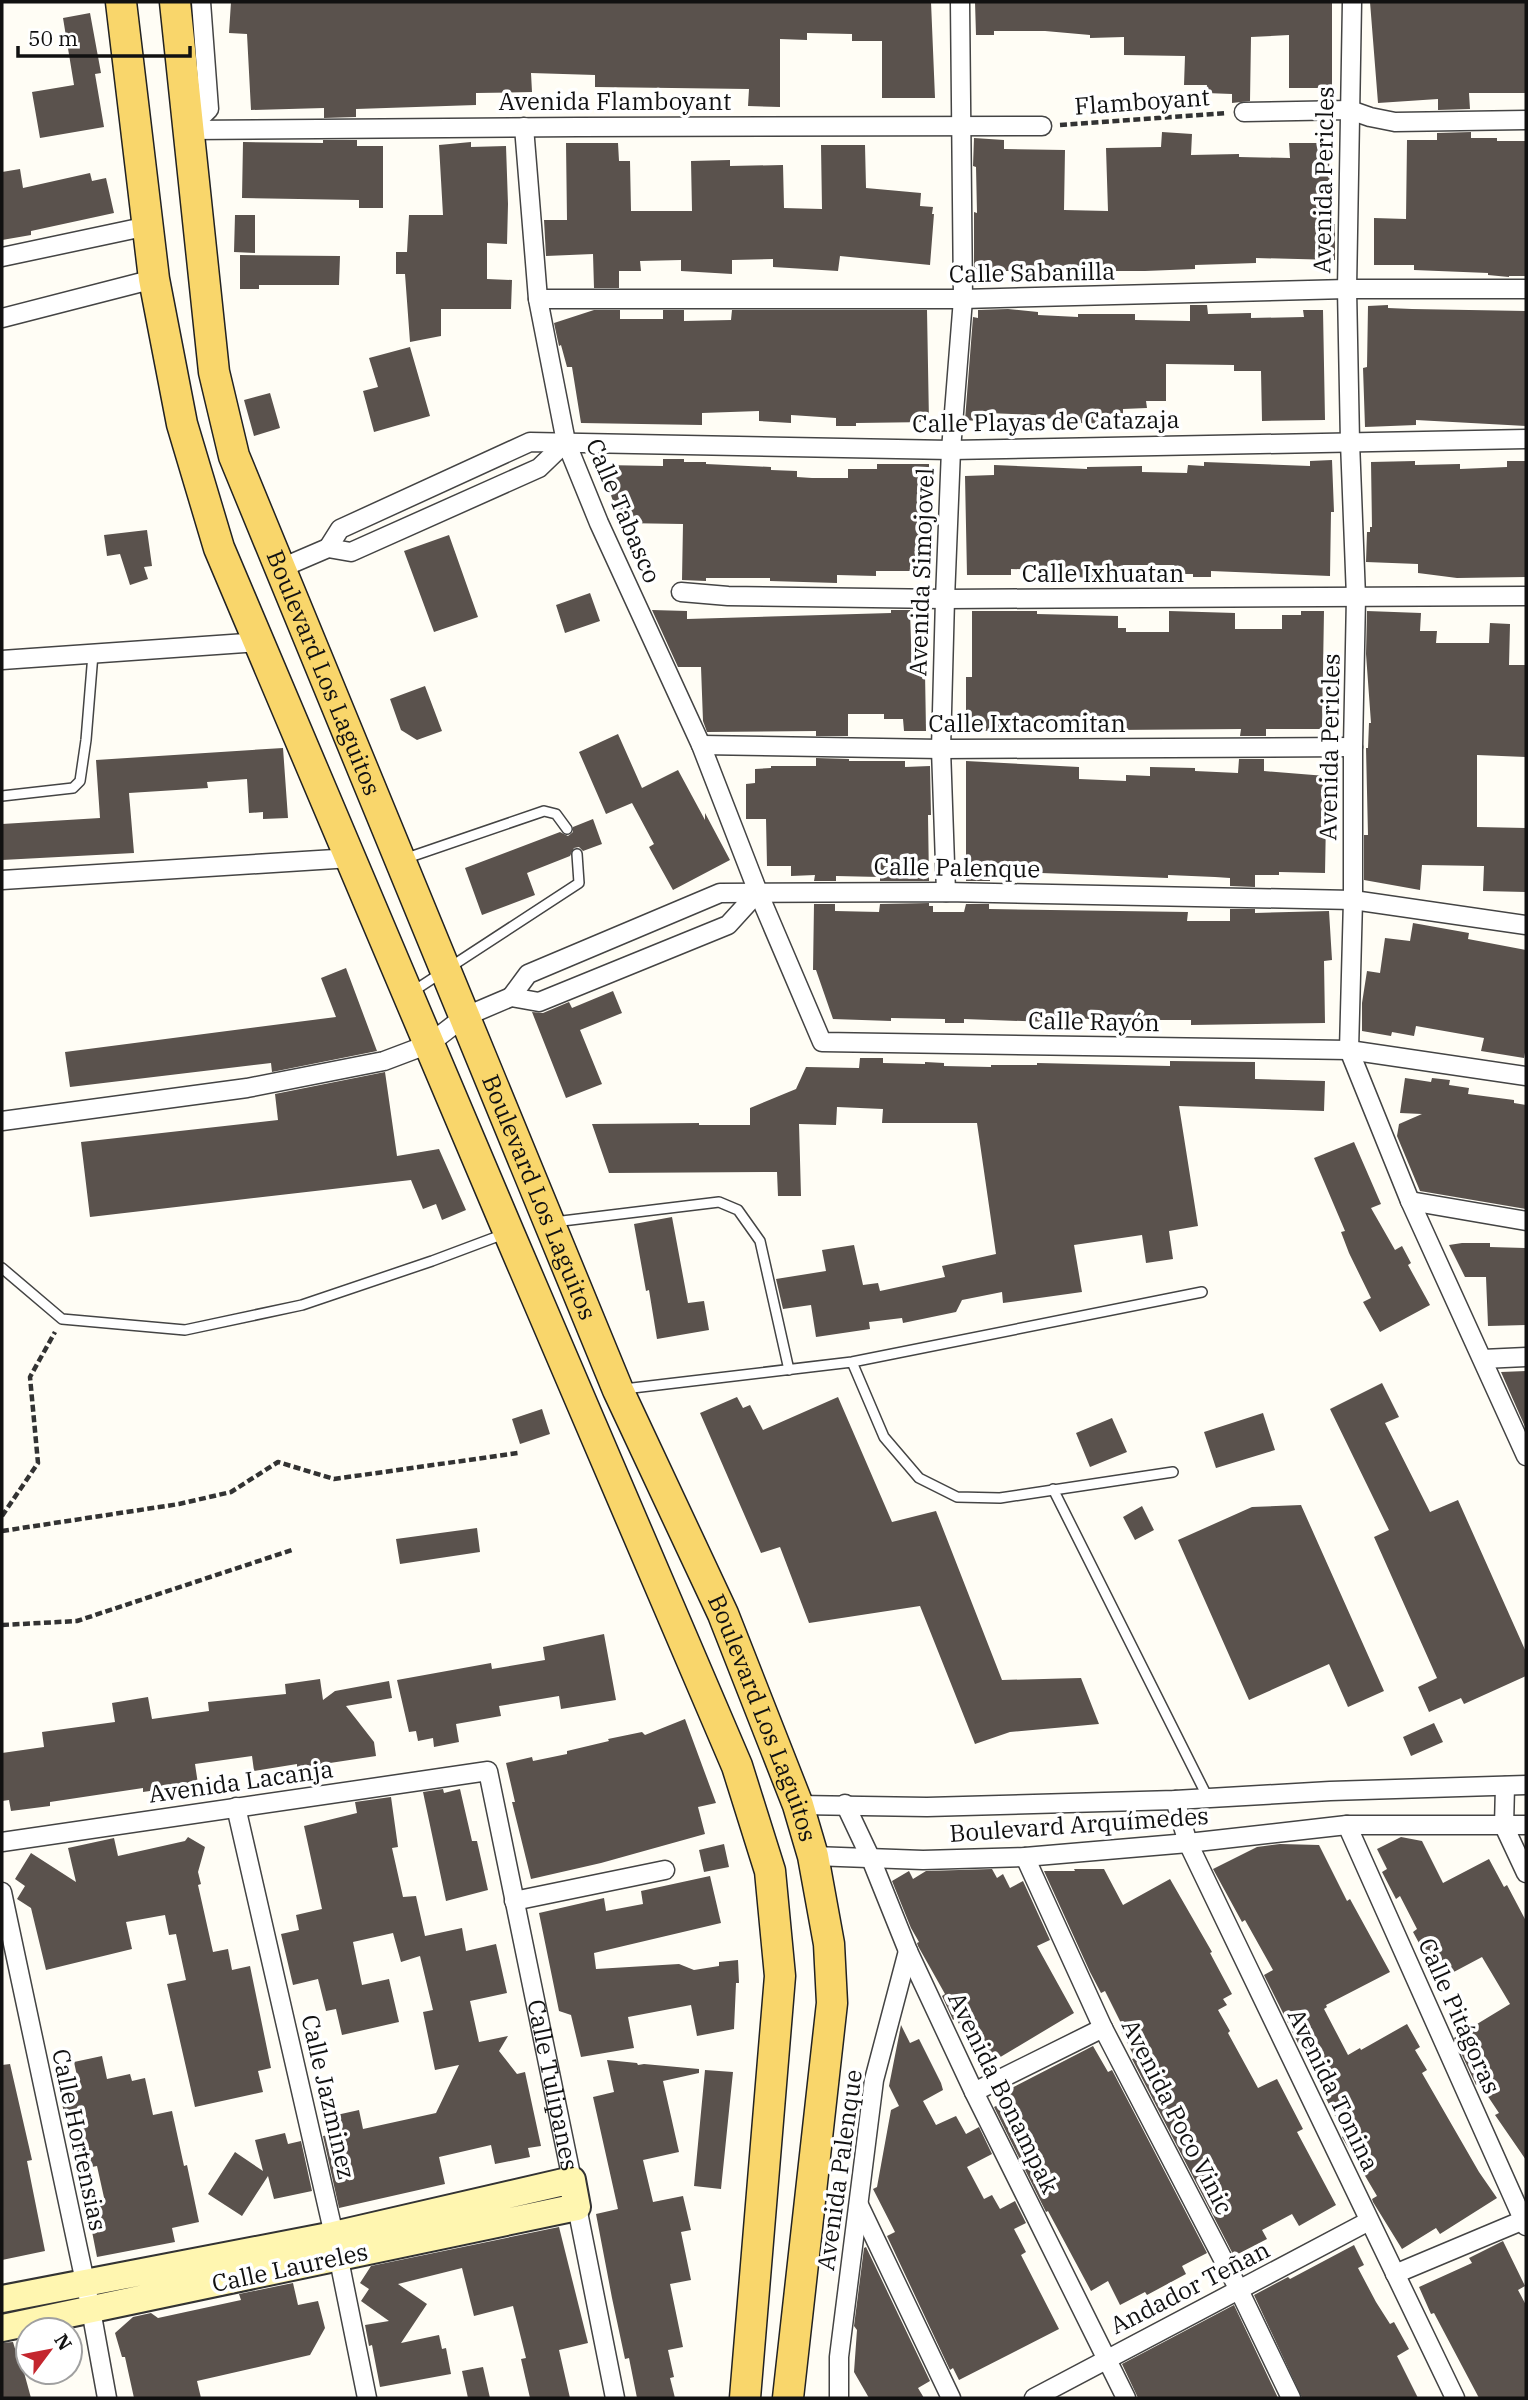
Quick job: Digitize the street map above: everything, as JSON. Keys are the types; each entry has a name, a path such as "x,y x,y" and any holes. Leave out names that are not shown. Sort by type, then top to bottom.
{"main road":[{"name":"Boulevard Los Laguitos","path":"121,2 154,279 182,424 219,548 737,1766 770,1871 780,1976 745,2398"},
{"name":"Boulevard Los Laguitos","path":"175,2 214,372 234,456 618,1390 723,1614 798,1805 813,1856 828,1944 832,2003 788,2398"},
{"path":"759,2226 805,2250"}],"street":[{"path":"188,130 209,109 201,2"},
{"name":"Avenida Simojovel","path":"946,892 941,750 945,599 951,450 963,299 960,2"},
{"name":"Avenida Pericles","path":"1352,2 1347,289 1356,597 1349,1050 1410,1201 1526,1456"},
{"path":"1244,112 1350,110 1395,122 1526,120"},
{"name":"Avenida Flamboyant","path":"188,130 1042,126"},
{"name":"Calle Tabasco","path":"524,127 538,299 566,442 599,523 701,745 758,892"},
{"path":"2,257 148,226"},
{"path":"2,318 154,279"},
{"name":"Calle Sabanilla","path":"538,299 963,299 1347,289 1526,289"},
{"name":"Calle Playas de Catazaja","path":"328,548 340,529 530,442 951,450 1526,439"},
{"name":"Calle Playas de Catazaja","path":"279,569 328,548 351,552 539,468 566,442"},
{"name":"Calle Ixhuatan","path":"681,592 727,596 945,599 1526,596"},
{"path":"2,660 259,642"},
{"name":"Calle Ixtacomitan","path":"701,745 941,750 1353,747"},
{"path":"2,880 351,858"},
{"path":"2,1121 247,1088 384,1061 429,1044 464,1017 511,997 539,1002 728,925 758,892"},
{"name":"Calle Rayón","path":"758,892 822,1042 1349,1050 1526,1076"},
{"name":"Calle Palenque","path":"511,997 528,974 720,893 946,892 1353,900 1526,925"},
{"path":"1410,1201 1526,1221"},
{"path":"1483,1359 1526,1357"},
{"name":"Avenida Lacanja","path":"2,1842 488,1771"},
{"name":"Calle Tulipanes","path":"488,1771 615,2398"},
{"name":"Boulevard Arquímedes","path":"798,1805 927,1807 1175,1800 1330,1791 1526,1785"},
{"path":"1504,1786 1504,1826 1526,1873"},
{"name":"Avenida Tonina","path":"1175,1800 1188,1843 1455,2398"},
{"name":"Avenida Bonampak","path":"845,1804 871,1858 908,1951 974,2092 1126,2398"},
{"name":"Calle Jazminez","path":"236,1807 337,2246 367,2398"},
{"name":"Boulevard Arquímedes","path":"813,1856 923,1860 1024,1857 1188,1843 1347,1825 1526,1825"},
{"name":"Calle Pitágoras","path":"1347,1825 1525,2222"},
{"name":"Avenida Poco Vinic","path":"1024,1857 1103,2028 1239,2290 1291,2398"},
{"path":"514,1901 665,1870"},
{"name":"Calle Hortensias","path":"2,1892 91,2309 107,2398"},
{"name":"Avenida Palenque","path":"839,2398 839,2357 874,2080 908,1951"},
{"path":"974,2092 1103,2028"},
{"path":"2,2299 85,2283 337,2246 572,2180"},
{"path":"859,2205 951,2398"},
{"name":"Calle Laureles","path":"2,2328 91,2309 337,2246 577,2207"},
{"name":"Andador Teñan","path":"1034,2398 1369,2221"},
{"path":"1395,2274 1525,2222"}],"lane":[{"path":"2,796 73,788 80,780 93,654"},
{"path":"399,860 544,811 556,814 567,829"},
{"path":"408,994 579,883 577,854"},
{"path":"549,1222 719,1202 738,1210 760,1241 789,1370"},
{"path":"2,1268 62,1319 185,1330 302,1305 509,1233"},
{"path":"618,1390 852,1362 1202,1292"},
{"path":"852,1362 884,1437 919,1478 957,1497 1000,1498 1173,1472"},
{"path":"1054,1489 1208,1798"}],"path":[{"name":"Flamboyant","path":"1042,126 1244,112"},
{"path":"2,1516 38,1463 30,1377 62,1319"},
{"path":"2,1531 179,1504 231,1492 278,1462 334,1479 519,1453"},
{"path":"2,1625 77,1621 292,1550"}],"building":[{"path":"231,2 931,2 935,98 882,98 882,41 852,41 852,34 807,33 807,40 780,39 780,107 748,106 749,89 595,87 595,75 531,73 532,92 476,93 476,105 356,109 356,117 324,118 324,108 251,110 247,34 229,33"},
{"path":"975,2 1332,2 1332,88 1289,88 1289,35 1251,37 1250,101 1232,103 1232,94 1206,93 1207,85 1184,85 1185,56 1124,55 1124,37 1090,38 1090,35 1045,31 994,31 994,35 976,35"},
{"path":"1370,2 1526,2 1526,93 1469,93 1470,109 1438,110 1438,99 1378,103"},
{"path":"90,13 101,73 95,74 104,127 40,138 32,92 74,85 63,18"},
{"path":"1162,132 1192,134 1191,155 1239,154 1239,157 1290,158 1289,143 1329,143 1330,224 1335,224 1335,260 1256,258 1256,263 1195,265 1195,269 1145,271 974,271 974,212 977,213 976,167 973,166 974,138 1004,140 1004,149 1065,150 1064,210 1108,211 1106,148 1161,147"},
{"path":"1471,132 1471,138 1526,141 1526,276 1414,270 1414,265 1374,265 1374,218 1406,219 1407,140 1437,140 1437,133"},
{"path":"323,140 357,140 357,146 383,146 383,208 359,208 359,200 242,198 243,142 323,143"},
{"path":"471,142 471,147 506,146 507,244 487,243 487,279 512,280 511,309 441,309 441,336 410,342 405,274 396,274 396,252 407,252 409,215 443,215 439,145"},
{"path":"566,143 618,143 619,161 630,161 631,211 692,211 691,161 730,160 730,166 783,165 784,208 822,209 821,145 865,145 866,188 921,193 920,206 933,207 930,265 840,256 838,271 773,267 773,259 732,260 732,274 681,271 681,260 640,261 641,271 619,271 619,288 594,288 593,254 546,256 544,220 567,220"},
{"path":"20,169 23,188 90,173 92,181 106,178 114,213 2,240 2,172"},
{"path":"235,215 255,215 255,253 234,252"},
{"path":"240,255 340,256 339,285 259,285 259,289 240,289"},
{"path":"1190,305 1207,305 1208,314 1251,313 1251,318 1304,317 1303,310 1323,310 1325,420 1262,421 1261,371 1234,371 1234,365 1166,364 1166,401 1146,401 1147,408 1123,409 1123,424 1080,423 1081,426 1061,426 1061,419 988,413 988,422 965,420 973,317 978,318 978,310 1008,309 1038,312 1038,315 1078,317 1078,314 1135,314 1135,320 1190,321"},
{"path":"1388,305 1388,308 1526,311 1526,426 1416,420 1416,425 1365,427 1363,368 1367,367 1368,306"},
{"path":"594,310 620,310 620,319 663,319 663,310 684,310 684,321 731,320 732,310 927,310 929,422 856,423 856,426 836,426 836,418 791,415 791,423 759,421 759,411 702,413 702,425 581,423 572,367 567,367 554,323"},
{"path":"410,347 430,416 374,432 363,391 378,387 369,358"},
{"path":"270,393 280,428 254,436 244,400"},
{"path":"663,459 771,467 771,470 797,471 797,477 812,478 848,478 848,469 877,469 877,464 929,464 929,514 925,514 925,571 876,571 876,576 837,575 837,583 770,581 770,578 682,580 683,524 621,523 600,465 663,466"},
{"path":"1332,460 1334,512 1331,512 1330,576 1211,571 1211,577 1193,577 1193,574 1174,574 1174,565 1123,565 1123,573 1094,574 1094,578 1057,576 1057,570 1011,569 1011,575 967,575 965,476 994,475 994,465 1087,469 1142,466 1142,472 1187,473 1188,465 1204,466 1204,462 1310,466 1310,461"},
{"path":"1415,461 1415,465 1460,464 1460,469 1507,467 1507,461 1526,461 1526,577 1457,578 1418,573 1418,564 1366,562 1367,532 1370,532 1372,527 1371,462"},
{"path":"147,530 152,566 144,567 148,579 130,585 120,554 107,556 104,535"},
{"path":"449,535 478,617 434,632 404,551"},
{"path":"590,593 600,621 565,633 556,605"},
{"path":"652,610 687,611 687,619 891,613 891,610 910,610 912,672 925,672 926,731 904,731 903,719 884,719 884,714 848,714 848,736 816,736 816,731 707,732 703,721 701,667 678,667"},
{"path":"972,611 1037,611 1037,614 1118,616 1118,628 1126,628 1126,632 1169,632 1169,611 1235,613 1235,629 1282,629 1282,615 1301,615 1301,611 1324,611 1322,729 1266,729 1266,736 1240,736 1241,729 966,731 966,677 972,677"},
{"path":"1367,611 1421,613 1420,631 1437,631 1436,643 1489,643 1490,623 1510,624 1509,665 1526,665 1526,757 1477,755 1477,827 1526,828 1526,892 1483,891 1484,866 1422,865 1420,890 1364,880 1364,835 1368,835 1366,748 1371,723 1366,654"},
{"path":"425,686 442,731 417,740 401,730 390,699"},
{"path":"618,734 642,788 678,770 730,860 673,890 649,847 654,844 632,803 606,814 579,752"},
{"path":"283,748 288,818 263,819 263,812 249,813 247,779 207,782 208,788 129,793 134,853 2,860 2,824 100,818 96,760"},
{"path":"816,758 905,761 905,767 930,766 929,881 880,881 880,877 836,876 836,881 814,881 815,875 791,876 791,866 767,866 766,819 746,819 746,784 755,783 755,769 771,766 816,766"},
{"path":"1239,759 1264,759 1264,771 1326,776 1322,819 1326,819 1325,873 1279,872 1279,875 1255,875 1255,887 1230,886 1230,878 1215,877 1168,875 1168,878 990,871 990,881 966,881 966,761 1079,767 1079,779 1126,781 1126,775 1150,776 1150,767 1238,773"},
{"path":"593,819 602,844 583,851 579,847 574,848 570,856 527,873 535,895 482,915 465,868 560,832 568,836 573,832 573,827"},
{"path":"929,903 929,906 933,906 933,912 964,912 966,904 989,904 989,909 1188,912 1187,921 1230,921 1230,909 1255,909 1255,913 1329,911 1332,960 1324,961 1325,1023 1191,1025 1191,1020 1153,1020 1153,1024 1076,1018 1076,1023 964,1019 964,1023 945,1023 945,1019 833,1019 816,970 813,970 814,904 835,904 835,911 879,912 880,904"},
{"path":"1413,923 1469,933 1468,939 1526,950 1524,1058 1481,1051 1484,1038 1416,1026 1414,1036 1392,1032 1391,1036 1362,1031 1362,1003 1367,971 1380,973 1385,938 1410,941"},
{"path":"346,968 377,1051 272,1072 271,1063 70,1087 65,1052 336,1017 321,978"},
{"path":"613,991 622,1013 580,1030 602,1084 566,1098 532,1012 543,1013 569,1002 572,1008"},
{"path":"860,1058 883,1058 883,1063 925,1062 944,1063 944,1066 991,1067 1037,1063 1170,1066 1170,1061 1255,1062 1255,1079 1325,1081 1324,1111 1179,1106 1198,1226 1169,1231 1173,1259 1146,1263 1142,1235 1074,1245 1082,1292 1003,1303 1002,1292 962,1300 956,1312 903,1323 902,1318 869,1322 870,1329 816,1337 811,1305 783,1309 776,1279 826,1271 822,1250 854,1245 863,1285 878,1283 880,1291 945,1277 942,1266 996,1254 977,1123 882,1123 883,1109 837,1107 836,1125 799,1124 801,1196 778,1196 777,1172 609,1173 592,1124 750,1125 750,1108 796,1089 806,1067 859,1068"},
{"path":"385,1072 397,1156 439,1149 466,1210 442,1220 436,1204 423,1209 411,1180 90,1217 81,1142 278,1120 275,1094"},
{"path":"1405,1078 1431,1082 1432,1078 1450,1080 1449,1085 1469,1088 1468,1094 1514,1100 1514,1103 1526,1105 1526,1209 1420,1191 1397,1136 1399,1124 1422,1114 1400,1113"},
{"path":"1354,1142 1381,1204 1371,1208 1395,1250 1402,1246 1411,1263 1408,1265 1430,1305 1380,1332 1363,1302 1371,1298 1349,1253 1341,1232 1345,1231 1314,1158"},
{"path":"672,1217 688,1303 704,1301 709,1330 657,1339 634,1224"},
{"path":"1490,1243 1490,1247 1525,1248 1526,1325 1488,1326 1486,1277 1465,1277 1449,1245"},
{"path":"1526,1371 1526,1429 1501,1372"},
{"path":"1382,1383 1399,1417 1385,1423 1430,1512 1458,1500 1526,1652 1526,1676 1464,1704 1461,1698 1429,1712 1418,1687 1437,1678 1374,1537 1389,1530 1330,1409"},
{"path":"737,1397 743,1408 750,1405 763,1430 838,1397 892,1522 936,1511 1002,1680 1081,1678 1099,1724 1010,1732 975,1744 920,1606 809,1623 780,1547 761,1553 700,1413"},
{"path":"542,1409 550,1434 520,1444 512,1419"},
{"path":"1263,1413 1275,1450 1216,1468 1204,1432"},
{"path":"1112,1418 1127,1452 1090,1467 1076,1433"},
{"path":"1301,1505 1384,1691 1348,1707 1329,1664 1249,1700 1178,1540 1252,1507"},
{"path":"1142,1506 1154,1530 1135,1540 1123,1517"},
{"path":"477,1528 480,1552 400,1564 396,1539"},
{"path":"604,1634 616,1700 561,1709 559,1696 499,1706 501,1716 456,1724 459,1742 434,1747 433,1738 418,1741 416,1731 409,1732 397,1680 491,1663 492,1669 545,1660 543,1647"},
{"path":"320,1679 323,1700 335,1691 389,1681 392,1698 346,1706 374,1742 376,1756 297,1768 297,1764 254,1771 252,1756 195,1764 198,1784 143,1792 143,1788 50,1802 50,1806 11,1811 9,1800 2,1801 2,1753 44,1747 42,1732 115,1722 112,1703 148,1697 152,1719 209,1711 208,1702 286,1694 285,1684"},
{"path":"685,1719 716,1803 698,1807 705,1834 531,1879 512,1802 515,1802 506,1763 532,1757 533,1761 567,1754 567,1751 642,1732 645,1735"},
{"path":"1434,1723 1443,1742 1411,1756 1403,1737"},
{"path":"443,1789 444,1793 460,1789 472,1841 477,1841 488,1890 446,1901 423,1792"},
{"path":"391,1797 398,1847 392,1848 403,1897 416,1896 425,1936 462,1928 466,1951 496,1944 507,1993 470,2001 479,2042 508,2036 499,2051 517,2074 525,2072 541,2146 528,2148 530,2157 495,2164 491,2145 439,2157 445,2184 339,2208 323,2136 336,2134 332,2116 359,2110 363,2129 436,2113 459,2065 435,2070 423,2012 433,2010 420,1956 401,1962 393,1933 353,1942 362,1985 389,1979 399,2022 342,2035 336,2009 326,2011 318,1979 293,1985 281,1934 299,1930 296,1915 322,1909 304,1826 357,1813 355,1802"},
{"path":"188,1837 205,1847 198,1872 201,1884 198,1885 213,1952 228,1949 232,1970 250,1966 271,2068 258,2071 263,2092 195,2107 167,1984 186,1980 176,1934 169,1935 165,1915 126,1922 132,1949 46,1970 31,1908 17,1899 25,1886 15,1879 31,1853 76,1882 68,1848 114,1838 118,1856 185,1841"},
{"path":"1401,1837 1422,1841 1443,1883 1489,1859 1504,1887 1507,1885 1526,1921 1526,2160 1495,2115 1499,2113 1479,2083 1476,2085 1454,2038 1510,2004 1482,1957 1450,1974 1445,1965 1438,1969 1429,1952 1425,1954 1413,1932 1417,1929 1400,1896 1396,1899 1382,1872 1387,1869 1377,1849"},
{"path":"724,1844 729,1867 704,1872 699,1850"},
{"path":"1280,1844 1319,1845 1347,1901 1350,1899 1390,1972 1326,2005 1324,2009 1348,2055 1407,2024 1420,2047 1415,2050 1427,2070 1422,2073 1497,2198 1440,2234 1436,2228 1402,2249 1373,2202 1372,2199 1377,2196 1342,2137 1345,2135 1320,2087 1328,2083 1309,2049 1303,2053 1264,1975 1273,1970 1245,1920 1242,1922 1213,1869 1257,1847"},
{"path":"992,1869 997,1878 1003,1874 1010,1888 1023,1881 1050,1940 1037,1946 1074,2013 987,2065 967,2030 963,2032 956,2018 953,2020 942,1996 945,1994 918,1946 919,1942 892,1881 909,1871 913,1879 926,1871"},
{"path":"1074,1869 1104,1869 1123,1905 1170,1879 1212,1952 1210,1953 1232,1994 1223,1999 1227,2005 1218,2010 1230,2031 1228,2033 1258,2088 1277,2079 1303,2129 1297,2132 1336,2205 1299,2226 1292,2214 1262,2230 1267,2239 1234,2256 1132,2059 1135,2058 1119,2027 1122,2025 1105,1991 1101,1993 1090,1972 1044,1871 1075,1871"},
{"path":"710,1876 721,1923 594,1953 596,1969 679,1964 694,1970 719,1966 719,1962 738,1960 739,1983 736,1983 734,2029 697,2036 691,2005 628,2017 634,2048 581,2057 571,2015 559,2011 539,1913 604,1898 606,1911 643,1904 641,1891"},
{"path":"901,2025 910,2043 919,2039 941,2083 943,2090 923,2101 936,2125 956,2116 966,2134 979,2127 992,2154 967,2167 984,2199 992,2195 1000,2209 1015,2201 1026,2223 1014,2229 1026,2252 1021,2255 1059,2329 959,2380 953,2368 950,2370 887,2236 895,2232 873,2189 877,2187 891,2110 899,2106 889,2086"},
{"path":"1093,2046 1108,2072 1112,2070 1207,2253 1182,2266 1186,2274 1147,2295 1145,2292 1120,2305 1108,2281 1091,2291 1048,2211 1046,2212 994,2107 1004,2102 1000,2095 1002,2093"},
{"path":"102,2056 107,2079 130,2074 132,2081 145,2078 153,2115 172,2111 199,2222 172,2228 175,2242 97,2257 87,2206 105,2202 97,2166 76,2170 59,2089 79,2085 74,2062"},
{"path":"607,2060 699,2069 699,2073 663,2081 679,2152 643,2160 653,2202 683,2196 691,2230 681,2232 691,2280 670,2284 683,2347 668,2350 675,2398 637,2398 629,2358 625,2359 612,2298 596,2214 618,2209 593,2097 614,2092"},
{"path":"10,2064 32,2160 27,2161 45,2251 2,2260 2,2065"},
{"path":"705,2070 733,2072 721,2189 694,2186"},
{"path":"285,2133 288,2144 301,2141 312,2191 274,2199 268,2176 242,2216 208,2194 235,2152 263,2171 255,2140"},
{"path":"559,2227 588,2343 559,2350 570,2398 530,2398 521,2359 526,2358 513,2306 474,2316 462,2268 398,2284 427,2304 401,2343 439,2335 442,2349 446,2348 451,2374 380,2387 372,2345 369,2346 365,2325 389,2321 361,2301 369,2289 360,2283 371,2266"},
{"path":"1503,2241 1525,2286 1518,2290 1526,2305 1526,2398 1479,2398 1434,2313 1431,2314 1419,2287 1472,2263 1469,2258"},
{"path":"1354,2245 1364,2265 1358,2268 1376,2302 1390,2324 1394,2322 1409,2349 1397,2356 1418,2398 1302,2398 1254,2295"},
{"path":"866,2247 930,2381 918,2388 924,2398 869,2398 854,2372 857,2330 854,2326"},
{"path":"293,2283 298,2305 318,2301 325,2328 310,2355 197,2381 201,2398 134,2398 125,2357 122,2357 115,2333 133,2317 151,2313 158,2318 241,2300 239,2294"},
{"path":"1234,2305 1278,2398 1138,2398 1122,2364"},
{"path":"13,2342 14,2386 28,2386 31,2398 2,2398 2,2343"},
{"path":"483,2367 490,2398 468,2398 462,2371"}]}
